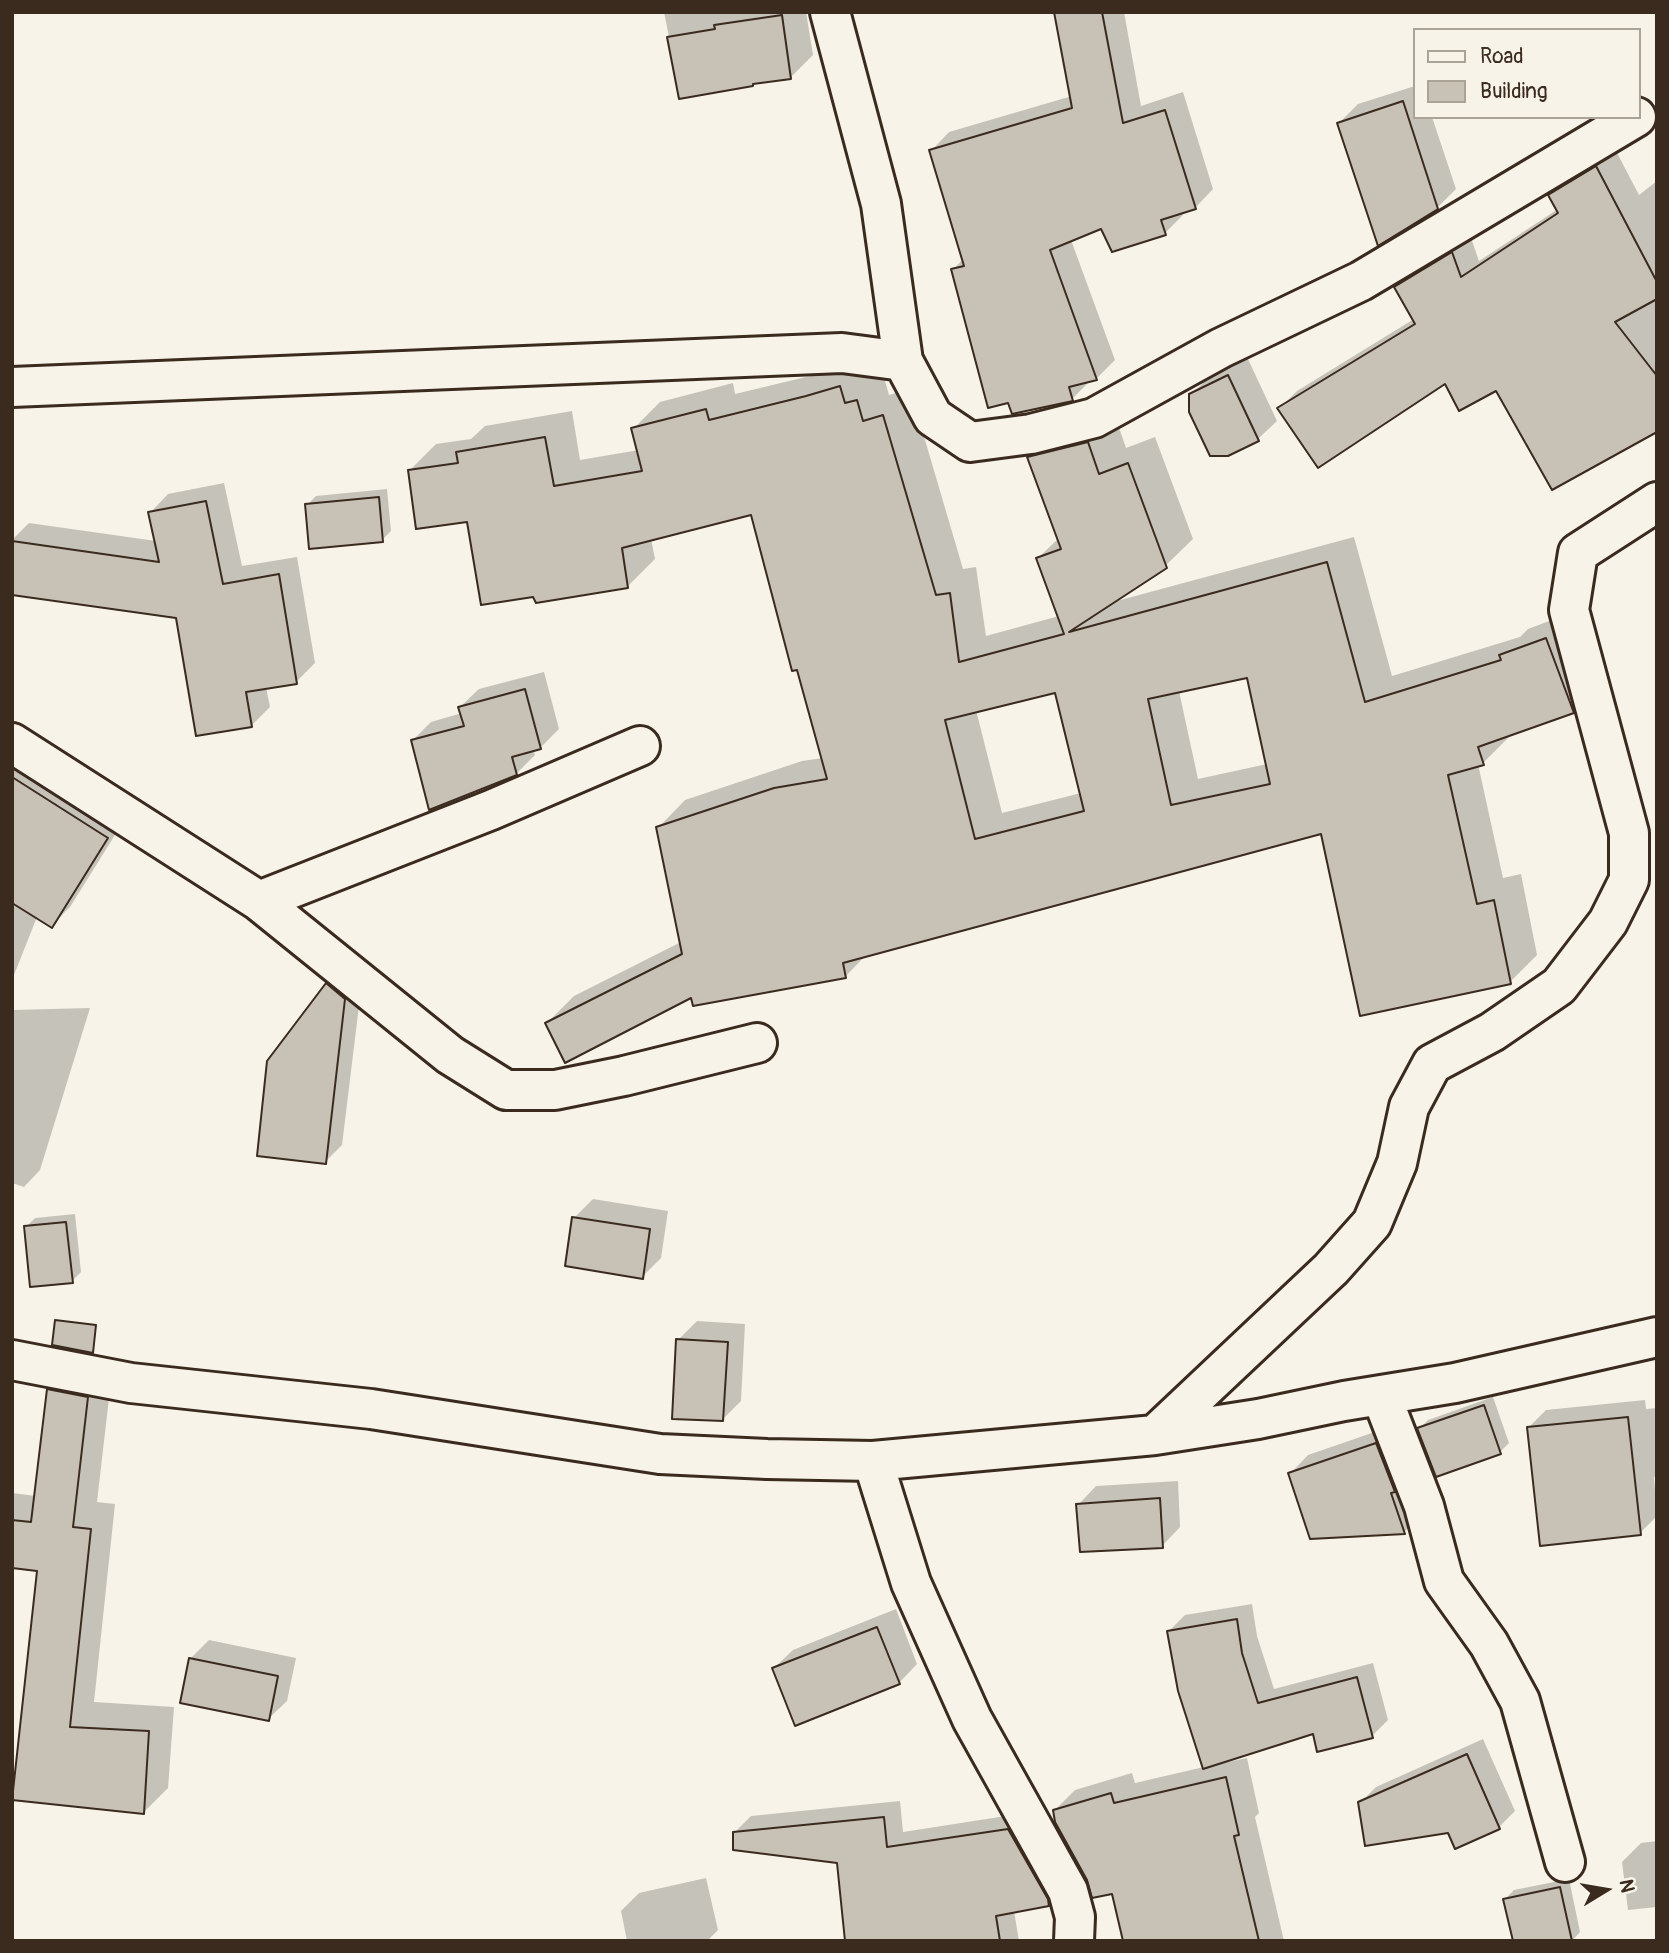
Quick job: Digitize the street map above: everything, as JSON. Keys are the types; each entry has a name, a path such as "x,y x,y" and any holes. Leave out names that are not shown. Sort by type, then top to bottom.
{"street":[{"path":"830,12 881,204 903,361 933,417 970,443 1031,435 1094,418 1221,348 1361,281 1633,119"},
{"path":"1641,114 1657,105"},
{"path":"12,387 842,353 903,361"},
{"path":"1155,1435 1331,1269 1372,1223 1397,1163 1409,1107 1432,1064 1492,1032 1559,986 1608,922 1629,880 1629,833 1569,610 1578,553 1657,502"},
{"path":"12,743 260,901 450,1055 506,1090 555,1090 757,1043"},
{"path":"260,901 491,810 640,746"},
{"path":"12,1360 131,1383 372,1409 660,1454 873,1461 1155,1435 1258,1419 1381,1395 1455,1384 1657,1337"},
{"path":"1381,1395 1424,1506 1444,1581 1489,1644 1520,1701 1565,1862"},
{"path":"873,1461 911,1583 972,1718 1068,1891 1075,1917 1074,1941"}],"building":[{"path":"1054,12 1102,12 1123,123 1165,110 1196,209 1161,220 1166,235 1112,252 1101,229 1050,250 1097,380 1069,387 1073,401 1012,414 1008,403 988,408 951,269 964,266 929,150 1072,108"},
{"path":"782,15 791,79 679,99 667,37 715,29 714,25"},
{"path":"1403,101 1438,209 1378,246 1337,123"},
{"path":"1596,166 1657,282 1657,299 1615,322 1657,376 1657,432 1552,490 1496,391 1459,411 1445,384 1318,468 1277,408 1415,324 1394,287 1452,252 1461,277 1558,213 1548,195"},
{"path":"1228,375 1259,441 1228,456 1210,456 1189,412 1189,394"},
{"path":"840,386 845,403 857,400 863,421 883,415 936,595 950,593 959,662 1064,634 1036,558 1061,549 1027,457 1088,442 1099,474 1128,463 1167,568 1069,632 1327,562 1365,702 1501,660 1499,655 1546,638 1574,713 1478,747 1484,765 1448,775 1477,904 1494,900 1511,984 1360,1016 1321,834 843,963 846,978 693,1006 691,998 565,1063 545,1023 682,954 656,827 774,788 827,779 797,670 792,671 751,515 622,548 628,588 536,603 533,597 481,605 467,522 416,529 408,470 458,463 456,452 545,437 554,486 642,471 631,428 706,409 709,420","holes":["1247,678 1270,784 1171,805 1148,699","1055,693 1084,811 975,839 945,720"]},
{"path":"379,497 383,542 309,549 305,504"},
{"path":"206,501 223,584 279,574 297,684 246,692 252,727 196,736 176,618 12,595 12,541 159,562 148,512"},
{"path":"525,689 541,749 512,757 517,775 429,810 411,740 464,726 458,707"},
{"path":"12,777 108,838 52,928 12,903"},
{"path":"326,983 345,999 326,1164 257,1156 267,1061"},
{"path":"572,1217 650,1229 643,1279 565,1266"},
{"path":"66,1222 73,1283 30,1287 24,1226"},
{"path":"55,1320 96,1325 93,1353 52,1345"},
{"path":"676,1339 728,1342 723,1421 672,1419"},
{"path":"47,1389 88,1397 73,1527 91,1529 70,1727 149,1731 144,1814 12,1800 37,1571 12,1568 12,1520 31,1522"},
{"path":"1484,1405 1501,1454 1436,1477 1417,1428"},
{"path":"1628,1417 1641,1535 1540,1546 1527,1427"},
{"path":"1376,1443 1395,1492 1391,1493 1405,1534 1310,1539 1288,1473"},
{"path":"1160,1498 1163,1548 1080,1552 1076,1504"},
{"path":"1237,1619 1242,1653 1258,1703 1357,1677 1373,1738 1317,1752 1313,1734 1203,1769 1178,1691 1167,1631"},
{"path":"877,1627 900,1684 795,1726 772,1668"},
{"path":"189,1658 278,1676 269,1721 180,1703"},
{"path":"1467,1754 1500,1829 1455,1849 1448,1833 1365,1846 1358,1802"},
{"path":"1226,1777 1239,1835 1234,1836 1259,1941 1123,1941 1112,1894 1092,1898 1087,1880 1055,1822 1053,1810 1111,1793 1114,1803"},
{"path":"884,1817 887,1847 1008,1829 1048,1899 1049,1906 996,1916 1000,1941 845,1941 837,1863 733,1850 733,1832"},
{"path":"1560,1887 1572,1941 1513,1941 1503,1899"}]}
